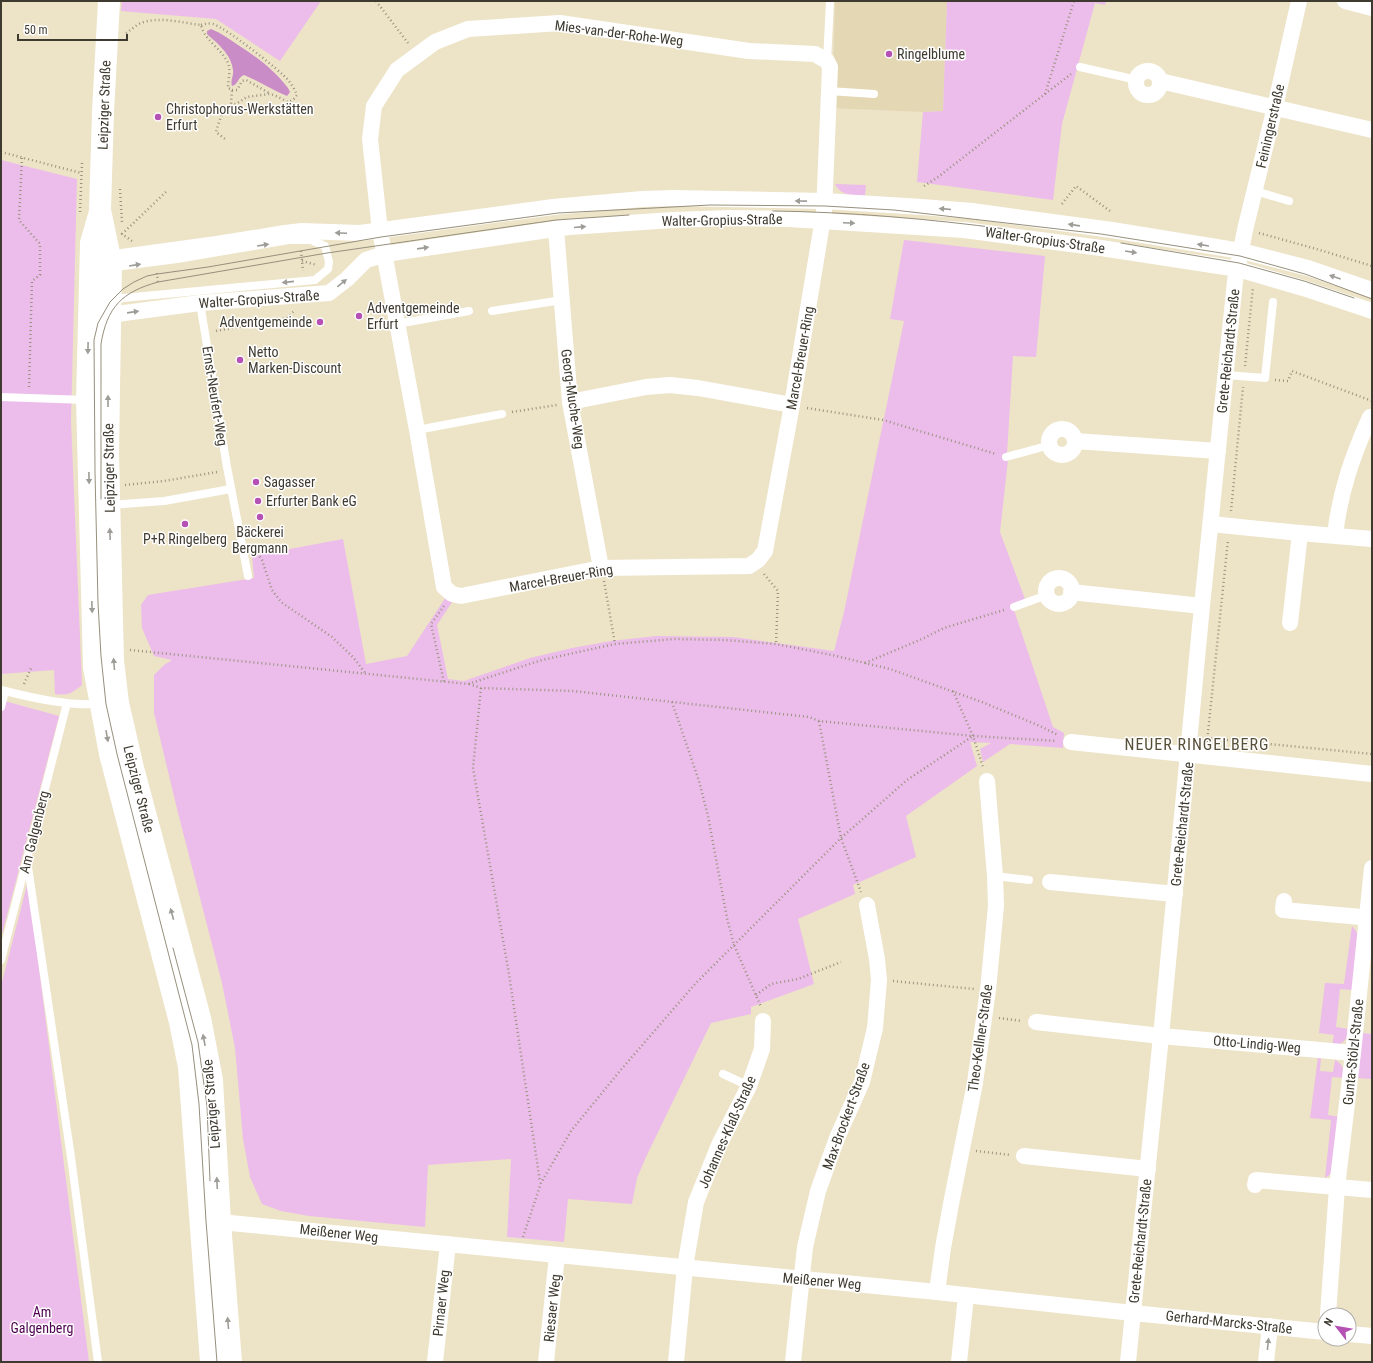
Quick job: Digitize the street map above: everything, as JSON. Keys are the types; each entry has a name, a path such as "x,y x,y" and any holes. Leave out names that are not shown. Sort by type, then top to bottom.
{"main road":[{"name":"Leipziger Straße","path":"109,1 103,112 100,210 91,244 98,303 108,454 113,661 110,703"},
{"name":"Leipziger Straße","path":"100,210 111,263 98,303 87,400 94,667 110,703 133,768 200,1018 212,1080 210,1221 211,1362"},
{"name":"Leipziger Straße","path":"210,1221 231,1362"}],"street":[{"name":"Feiningerstraße","path":"1241,251 1299,1"},
{"path":"1345,1 1372,8"},
{"name":"Mies-van-der-Rohe-Weg","path":"380,231 370,139 374,106 397,70 435,42 468,29 560,23 749,51 815,54 827,61"},
{"path":"824,211 830,67 827,61"},
{"path":"1137,80 1142,72 1150,71 1156,75 1160,81 1372,130"},
{"name":"Walter-Gropius-Straße","path":"1372,290 1308,268 1241,251 1112,230 972,211 922,207 824,211 789,219 731,218 630,222 556,229 385,254 366,260 347,279 329,293 200,303 98,303 111,263 122,256 218,244 302,231 360,233 553,207 642,199 674,198 824,211 1101,248 1303,288 1372,311"},
{"name":"Marcel-Breuer-Ring","path":"380,231 398,324 444,587 452,594 461,596 601,568 749,566 758,560 765,551 792,405 824,211"},
{"name":"Georg-Muche-Weg","path":"556,229 570,402 601,568"},
{"name":"Grete-Reichardt-Straße","path":"1128,1362 1162,1036 1202,606 1226,375 1241,251"},
{"path":"570,402 646,387 670,385 698,388 792,405"},
{"path":"1335,535 1338,511 1346,475 1370,417"},
{"path":"1050,445 1055,453 1064,455 1072,450 1075,441 1218,451"},
{"path":"1211,524 1372,539"},
{"path":"1290,623 1300,533"},
{"path":"1047,595 1050,601 1058,604 1066,601 1071,592 1202,606"},
{"name":"Grete-Reichardt-Straße","path":"1071,742 1189,755"},
{"path":"1189,755 1372,774"},
{"name":"Theo-Kellner-Straße","path":"937,1292 945,1233 975,1082 988,990 996,906 987,781"},
{"name":"Gunta-Stölzl-Straße","path":"1329,1307 1337,1187 1370,918 1372,868"},
{"name":"Grete-Reichardt-Straße","path":"1050,882 1175,894"},
{"path":"1284,901 1283,910 1370,918"},
{"name":"Max-Brockert-Straße","path":"793,1362 805,1247 818,1191 837,1138 862,1082 875,1028 879,980 877,959 867,905"},
{"name":"Johannes-Klaß-Straße","path":"676,1362 685,1268 696,1202 719,1145 749,1086 762,1049 763,1021"},
{"path":"1036,1022 1162,1036"},
{"name":"Otto-Lindig-Weg","path":"1162,1036 1353,1053"},
{"name":"Grete-Reichardt-Straße","path":"1024,1156 1148,1169"},
{"path":"1255,1186 1256,1180 1372,1190"},
{"name":"Meißener Weg","path":"210,1221 453,1244 473,1239 499,1241 515,1250 557,1255 937,1292 1133,1313"},
{"name":"Pirnaer Weg","path":"435,1362 453,1244"},
{"name":"Riesaer Weg","path":"546,1362 557,1255"},
{"path":"959,1362 966,1296"},
{"name":"Gerhard-Marcks-Straße","path":"1133,1313 1317,1331"},
{"path":"1266,1362 1270,1326"},
{"path":"1357,1335 1372,1336"}],"lane":[{"path":"827,61 830,1"},
{"path":"1080,67 1137,80"},
{"path":"829,91 874,94"},
{"path":"1255,191 1289,201"},
{"path":"91,244 111,263 123,266 289,240 311,240 325,246 329,262 328,269 315,280 123,298 98,303"},
{"path":"492,311 562,300"},
{"path":"1226,375 1265,378 1273,302"},
{"name":"Ernst-Neufert-Weg","path":"200,303 231,489 248,576"},
{"path":"398,324 469,311"},
{"path":"1,397 87,400"},
{"path":"417,430 502,414"},
{"path":"1006,457 1050,445"},
{"path":"109,505 164,501 231,489"},
{"path":"1014,607 1047,595"},
{"path":"1,707 3,691 81,705 110,703"},
{"name":"Am Galgenberg","path":"1,960 67,703"},
{"path":"27,860 71,1157 98,1362"},
{"path":"995,876 1029,880"},
{"path":"723,1074 749,1086"}],"path":[{"path":"376,1 417,55"},
{"path":"1045,94 1074,1"},
{"path":"123,35 140,24 149,21 164,20 201,25 206,23 213,24 224,30 273,67 288,80 297,94 293,100 288,102 246,80 242,81 237,90 232,90"},
{"path":"201,25 205,36 224,56 228,64 228,88 232,90"},
{"path":"924,186 1080,67"},
{"path":"231,104 232,90"},
{"path":"225,139 216,132 227,106 236,104 247,97 258,97 272,94"},
{"path":"1,152 81,173 102,174"},
{"path":"22,158 19,220 40,244 40,275 32,281 29,398"},
{"path":"1062,204 1076,186 1110,211"},
{"path":"122,234 168,190"},
{"path":"1245,230 1276,237 1372,266"},
{"path":"301,247 303,274"},
{"path":"156,261 159,295"},
{"path":"302,261 317,265"},
{"path":"1237,275 1255,286"},
{"path":"205,333 287,318"},
{"path":"1265,378 1288,381 1292,371 1372,401"},
{"path":"502,414 570,402"},
{"path":"792,405 882,420 1006,457"},
{"path":"124,485 164,481 228,470"},
{"path":"254,547 262,560 272,590 281,602 332,637 353,657 366,674"},
{"path":"755,562 778,591 776,644"},
{"path":"601,568 615,644"},
{"path":"865,662 922,639 944,628 1014,607"},
{"path":"435,618 431,624 444,682"},
{"path":"468,684 542,660 615,644 674,638 776,644 865,662 890,670 953,691 1040,726 1071,742"},
{"path":"126,650 468,684 481,688 573,691 809,717 819,721 974,736 1071,742"},
{"path":"19,694 32,666"},
{"path":"481,688 473,768 509,974 540,1183"},
{"path":"953,691 974,736 987,781"},
{"path":"672,702 699,781 708,816 727,918 734,945 762,1008 763,1021"},
{"path":"819,721 841,838 867,905"},
{"path":"515,1250 540,1183 571,1131 695,984 841,838 907,780 974,736"},
{"path":"1207,738 1372,754"},
{"path":"756,995 771,984 798,979 841,962"},
{"path":"879,980 988,990"},
{"path":"985,1017 1036,1022"},
{"path":"962,1150 1024,1156"}],"shaded area":[{"name":"Ringelblume","path":"835,1 947,1 943,111 923,112 832,108"},
{"path":"211,29 222,34 271,70 288,88 290,92 287,96 244,75 240,77 236,84 232,86 232,64 227,54 207,34 207,31"}],"green space":[{"path":"122,1 321,1 280,61 216,19 121,11"},
{"path":"947,1 1106,1 1105,5 1095,3 1062,124 1053,200 917,182 923,112 943,111"},
{"path":"1,160 77,179 71,421 82,685 72,692 63,695 55,694 54,670 1,674"},
{"path":"835,184 866,185 865,196 844,193"},
{"path":"904,240 1045,256 1036,357 1013,356 1007,454 1008,460 1000,532 1025,599 1012,604 1053,727 1064,733 1063,748 1010,744 983,762 980,749 991,743 970,742 977,766 906,816 916,857 853,885 855,894 798,919 814,984 751,1007 751,1014 711,1023 646,1157 637,1178 632,1204 568,1199 564,1242 507,1237 511,1159 428,1165 425,1227 309,1216 281,1211 262,1204 250,1177 243,1139 235,1048 222,983 154,713 154,675 164,665 172,660 154,656 142,628 141,605 148,595 254,578 252,556 343,539 366,664 407,656 446,597 452,602 437,625 448,679 464,681 530,658 572,648 611,641 656,636 733,637 834,651 844,612 904,321 890,319"},
{"path":"1,700 59,716 1,938"},
{"name":"Am Galgenberg","path":"28,881 89,1362 1,1362 1,986"},
{"path":"1352,926 1358,936 1353,990 1340,989 1336,1027 1349,1029 1344,1041 1340,1044 1332,1046 1334,1035 1319,1033 1325,983 1344,984"},
{"path":"1361,1033 1372,1034 1372,1079 1356,1078"},
{"path":"1318,1057 1321,1057 1320,1071 1333,1072 1335,1060 1340,1063 1343,1068 1345,1078 1332,1077 1328,1115 1340,1117 1333,1172 1325,1178 1331,1120 1310,1118"}],"tram line":[{"path":"217,1362 199,1104 192,1045 117,754 106,704 101,656 98,603 95,472 94,340 98,323 110,302 123,289 147,276 381,237 558,213 710,205 825,206 894,210 1101,234 1240,256 1305,274 1372,299"},
{"path":"773,211 890,217 1006,229"},
{"path":"101,499 101,344 107,320 112,311 126,296 135,291 158,282 327,253 556,220 629,215"},
{"path":"1121,243 1239,263 1304,281 1354,298"},
{"path":"173,948 198,1042 207,1106 210,1181"}],"place":[{"name":"Ringelblume","path":"889,54"},
{"name":"Christophorus-Werkstätten Erfurt","path":"158,117"},
{"name":"Adventgemeinde Erfurt","path":"359,316"},
{"name":"Adventgemeinde","path":"320,322"},
{"name":"Netto Marken-Discount","path":"240,360"},
{"name":"Sagasser","path":"256,482"},
{"name":"Erfurter Bank eG","path":"258,501"},
{"name":"Bäckerei Bergmann","path":"260,517"},
{"name":"P+R Ringelberg","path":"185,524"}],"district":[{"name":"NEUER RINGELBERG","path":"1197,744"}]}
